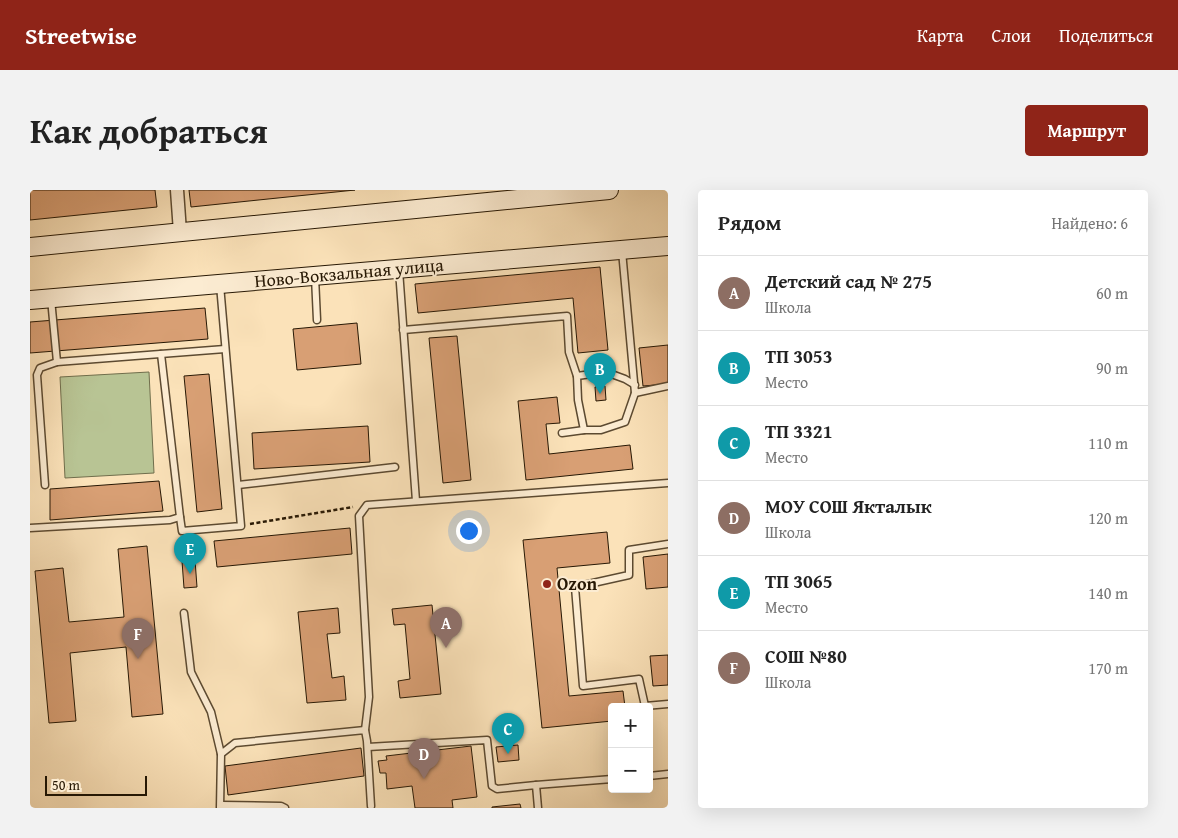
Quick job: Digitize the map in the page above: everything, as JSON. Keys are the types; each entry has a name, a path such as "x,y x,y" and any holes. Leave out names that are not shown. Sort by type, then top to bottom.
{"main road":[{"path":"30,246 609,190"},
{"name":"Ново-Вокзальная улица","path":"30,300 668,246"}],"street":[{"path":"177,190 180,232"}],"lane":[{"path":"562,433 601,430 625,422 635,393 622,249"},
{"path":"399,269 416,501"},
{"path":"315,276 317,320"},
{"path":"161,354 182,531 241,526 220,284"},
{"path":"51,298 57,362"},
{"path":"403,330 567,316 569,352 577,376 578,400 584,430"},
{"path":"45,485 37,375 40,368 57,362 225,349"},
{"path":"577,376 606,372 635,385"},
{"path":"635,393 668,387"},
{"path":"238,485 395,467"},
{"path":"371,806 368,748 365,730 370,697 359,516 367,505 668,484"},
{"path":"30,528 170,520 180,517"},
{"path":"668,544 629,550 629,575 575,588 583,686 639,679 645,706 668,704"},
{"path":"184,613 191,672 211,712 221,754 221,806 281,806 285,808"},
{"path":"221,754 235,743 365,730"},
{"path":"368,748 488,740 492,786 497,790 608,779"},
{"path":"653,776 668,774"},
{"path":"536,785 538,808"}],"path":[{"path":"241,526 367,505"}],"green space":[{"path":"149,372 154,473 65,478 60,377"}],"building":[{"path":"30,190 155,190 157,207 30,220"},
{"path":"189,190 355,190 191,207"},
{"path":"600,267 608,350 578,353 573,298 418,313 415,284"},
{"path":"205,308 208,339 30,353 30,322"},
{"path":"357,323 361,364 297,370 293,329"},
{"path":"457,336 471,480 443,483 429,338"},
{"path":"668,345 668,384 643,386 639,348"},
{"path":"209,374 222,509 197,512 184,376"},
{"path":"605,386 606,400 596,401 595,387"},
{"path":"557,397 560,423 546,424 549,454 630,445 633,469 526,480 518,401"},
{"path":"368,426 370,462 254,469 252,433"},
{"path":"159,481 163,511 50,520 50,489"},
{"path":"350,528 352,554 217,567 214,541"},
{"path":"607,532 610,563 557,568 569,696 623,691 624,703 608,703 608,721 542,728 523,540"},
{"path":"147,546 163,714 132,717 126,647 70,653 76,721 49,723 35,571 63,568 69,622 124,617 118,549"},
{"path":"668,554 668,587 646,589 643,557"},
{"path":"195,560 197,587 184,588 182,561"},
{"path":"432,605 441,694 400,698 398,681 410,679 405,624 394,625 392,609"},
{"path":"338,608 340,633 327,634 332,678 344,676 346,700 307,703 298,612"},
{"path":"668,655 668,685 653,686 650,656"},
{"path":"518,745 519,760 498,762 496,747"},
{"path":"471,746 477,797 452,800 453,808 415,808 412,786 387,789 386,773 380,773 378,761 387,760 386,756"},
{"path":"361,748 364,776 228,795 225,766"},
{"path":"520,804 521,808 492,808 492,807"}],"place":[{"name":"ТП 3053","path":"600,394"},
{"name":"ТП 3065","path":"190,574"},
{"name":"Ozon","path":"547,584"},
{"name":"Детский сад № 275","path":"446,648"},
{"name":"СОШ №80","path":"138,659"},
{"name":"ТП 3321","path":"508,754"},
{"name":"МОУ СОШ Якталык","path":"424,779"}]}
